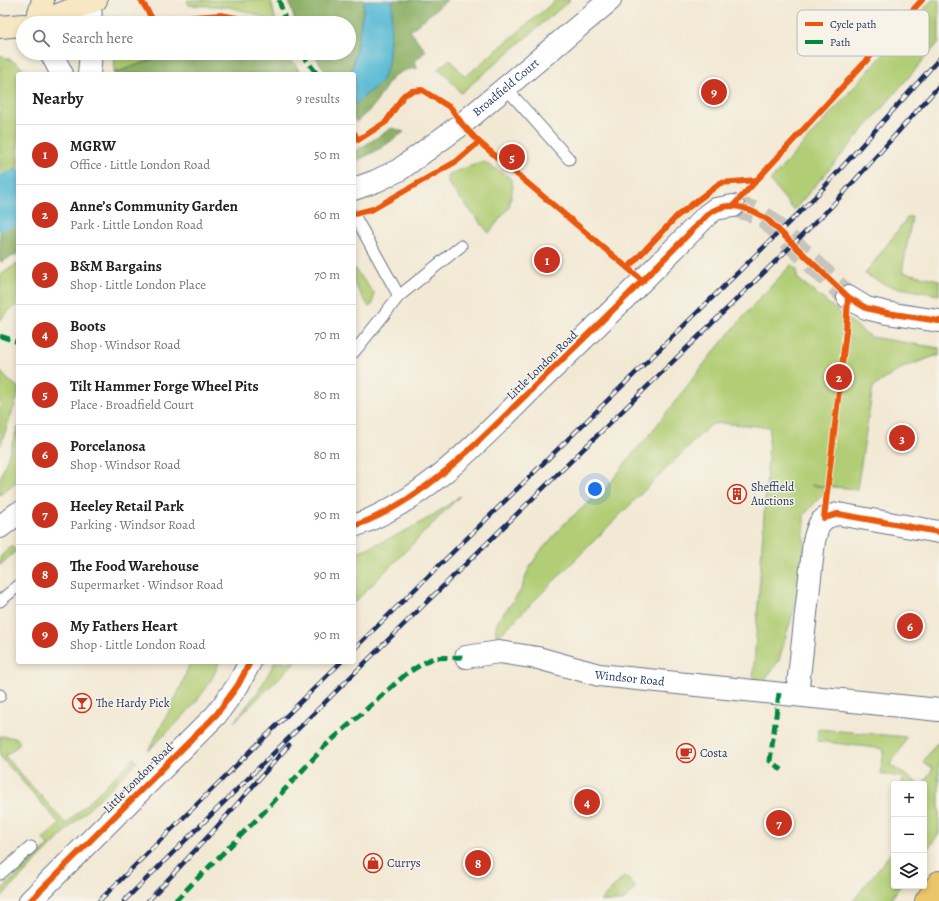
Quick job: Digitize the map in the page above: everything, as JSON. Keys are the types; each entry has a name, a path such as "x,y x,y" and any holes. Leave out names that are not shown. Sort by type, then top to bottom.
{"highway":[{"path":"926,901 939,882"}],"street":[{"path":"35,16 43,0"},
{"name":"Broadfield Court","path":"356,189 376,182 399,170 462,124 610,0"},
{"path":"57,16 92,6"},
{"path":"0,28 16,26"},
{"path":"55,60 61,72"},
{"path":"89,72 90,60"},
{"name":"Little London Road","path":"356,525 387,511 420,491 461,458 644,281 707,215 715,209 733,206"},
{"path":"848,297 866,308 873,310 939,321"},
{"path":"797,695 814,540 819,524 824,518 838,514 939,532"},
{"path":"0,528 16,515"},
{"name":"Windsor Road","path":"466,657 499,652 538,658 599,675 939,710"},
{"name":"Little London Road","path":"30,901 216,715 238,685 249,664"}],"lane":[{"path":"505,87 568,159"},
{"path":"356,219 399,296"},
{"path":"356,350 399,296 461,246"},
{"path":"0,601 16,588"},
{"path":"0,874 31,848"}],"green space":[{"path":"271,0 274,16 259,16 229,7 189,5 187,1"},
{"path":"289,0 365,0 356,50 356,16 293,15"},
{"path":"393,0 447,0 410,31 426,51 414,62 418,68 401,72 391,79 373,107 356,122 356,103 381,82 388,65"},
{"path":"556,0 570,0 461,93 443,72 437,70 450,59 465,77"},
{"path":"932,0 939,0 939,42 929,54 929,10 923,10"},
{"path":"0,55 19,65 26,72 16,72 16,169 0,177"},
{"path":"882,56 927,56 794,210 770,181"},
{"path":"115,60 151,60 117,72 114,72"},
{"path":"151,60 292,60 301,72 117,72"},
{"path":"318,60 354,60 350,72 326,72"},
{"path":"392,128 404,132 378,150 356,161 356,151"},
{"path":"483,161 510,178 513,186 509,207 489,233 449,185 447,175"},
{"path":"16,169 16,255 0,262 0,177"},
{"path":"908,217 912,217 902,272 939,280 939,295 888,286 865,274"},
{"path":"16,264 16,306 0,320 0,275"},
{"path":"792,264 797,270 797,278 870,337 939,348 939,356 935,356 902,368 873,387 857,489 811,485 828,488 804,515 804,575 779,660 764,681 753,680 770,427 720,423 713,424 707,428 496,639 496,626 499,619 521,590 529,568 539,553 566,522 607,487 711,355 757,301"},
{"path":"356,270 374,293 373,304 369,307 356,287"},
{"path":"0,371 8,380 16,386 16,402 0,446"},
{"path":"16,433 16,482 0,495 0,479"},
{"path":"460,496 356,601 356,552 383,542 410,529"},
{"path":"12,546 16,551 0,565 0,557"},
{"path":"189,664 218,664 214,675 198,699 179,721 148,751 176,697"},
{"path":"274,664 293,664 234,722 258,692"},
{"path":"818,729 906,737 902,747 890,765 914,781 902,781 902,777 881,774 884,749 817,741"},
{"path":"0,736 17,738 20,744 5,756 66,824 134,758 137,762 0,898 0,891 48,846 43,839 60,824 0,756"},
{"path":"939,743 939,834 927,849 927,781 925,781 933,768 923,762 936,744"},
{"path":"891,853 891,889 898,889 890,901 853,901"},
{"path":"625,876 636,888 623,901 600,901"}],"water":[{"path":"365,0 393,0 388,65 381,82 356,103 356,72 350,72 354,60 356,60 356,50"}],"waterway":[{"path":"0,204 16,197"}],"tunnel":[{"path":"733,206 757,213 768,220 848,297"}],"railway":[{"path":"356,647 818,194 939,59"},
{"path":"124,901 391,637 831,207 939,86"},
{"path":"99,901 339,664"},
{"path":"148,901 215,829 289,745"}],"marked path":[{"path":"279,0 284,16"},
{"path":"306,60 315,72"},
{"path":"0,336 16,341"},
{"path":"175,901 263,813 324,747 406,674 433,658 466,657"},
{"path":"779,693 770,761 782,770"}],"cycle path":[{"path":"141,0 151,16"},
{"path":"913,10 922,0"},
{"path":"207,16 226,16"},
{"path":"733,206 871,56"},
{"path":"356,136 358,140 386,122 404,95 412,91 422,90 451,108 462,124 479,142 643,281"},
{"path":"356,213 373,209 457,161 479,142"},
{"path":"628,268 677,216 720,183 757,180"},
{"path":"356,525 380,515 406,500 454,464 603,320 707,215 722,207 730,206 745,208 768,220 848,297 866,308 887,313 939,321"},
{"path":"848,297 846,331 824,518 838,514 939,532"},
{"path":"30,901 216,715 238,685 249,664"}],"place":[{"name":"My Fathers Heart","path":"714,92"},
{"name":"Tilt Hammer Forge Wheel Pits","path":"512,157"},
{"name":"MGRW","path":"547,260"},
{"name":"Anne’s Community Garden","path":"839,377"},
{"name":"B&M Bargains","path":"902,438"},
{"name":"Sheffield Auctions","path":"737,494"},
{"name":"Porcelanosa","path":"910,626"},
{"name":"The Hardy Pick","path":"82,703"},
{"name":"Costa","path":"686,753"},
{"name":"Boots","path":"587,802"},
{"name":"Heeley Retail Park","path":"779,823"},
{"name":"Currys","path":"373,863"},
{"name":"The Food Warehouse","path":"478,863"}]}
